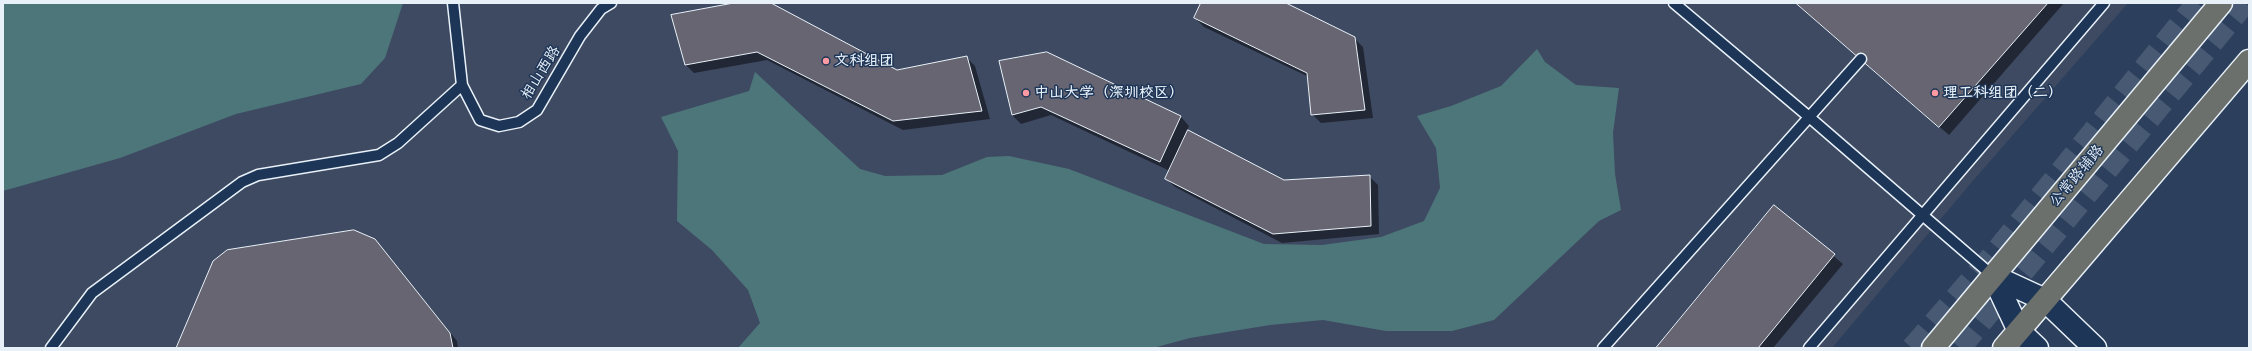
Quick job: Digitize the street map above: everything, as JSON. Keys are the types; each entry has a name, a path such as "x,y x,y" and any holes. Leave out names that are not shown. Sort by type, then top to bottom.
{"main road":[{"name":"公常路辅路","path":"1933,348 2220,3"},
{"path":"2004,348 2249,61"},
{"path":"1993,276 2045,300 2095,348"},
{"path":"1993,276 2019,331 2037,348"}],"lane":[{"name":"相山西路","path":"453,3 452,7 462,85 480,120 499,126 519,122 538,110 580,36 601,9 611,3"},
{"path":"1674,3 1808,116 1993,276"},
{"path":"1809,348 2104,3"},
{"path":"1603,348 1808,116 1861,59"},
{"path":"51,348 92,293 242,182 258,176 379,155 398,143 462,85"}],"shaded area":[{"name":"中山大学（深圳校区）","path":"3,3 2128,3 1971,183 1832,348 3,348"}],"green space":[{"path":"3,3 403,3 385,58 361,84 236,114 120,158 3,191"},
{"path":"1537,49 1545,62 1576,85 1619,88 1613,133 1615,174 1621,210 1599,221 1494,320 1452,331 1386,331 1323,320 1270,325 1190,338 1153,348 738,348 760,323 748,290 712,250 677,221 678,151 661,117 749,91 755,72 860,169 885,176 942,175 987,157 1009,156 1069,169 1264,244 1322,245 1381,237 1424,221 1440,188 1436,148 1417,116 1451,106 1501,86"}],"building":[{"name":"文科组团","path":"734,3 771,3 897,70 967,56 982,111 893,121 757,52 685,65 671,15"},
{"path":"1201,3 1286,3 1355,37 1365,110 1311,115 1307,73 1194,18"},
{"name":"理工科组团（二）","path":"1796,3 2048,3 1939,127"},
{"path":"1047,52 1181,116 1160,162 1041,107 1012,115 999,61"},
{"path":"1188,130 1284,180 1370,175 1371,226 1273,234 1165,179"},
{"path":"1774,205 1835,254 1758,348 1656,348"},
{"path":"354,230 375,239 450,333 453,348 176,348 213,261 227,250"}],"tunnel":[{"path":"1912,348 1998,249 2197,3"},
{"path":"1960,348 2245,3"}],"place":[{"name":"文科组团","path":"826,61"},
{"name":"中山大学（深圳校区）","path":"1026,93"},
{"name":"理工科组团（二）","path":"1935,93"}]}
